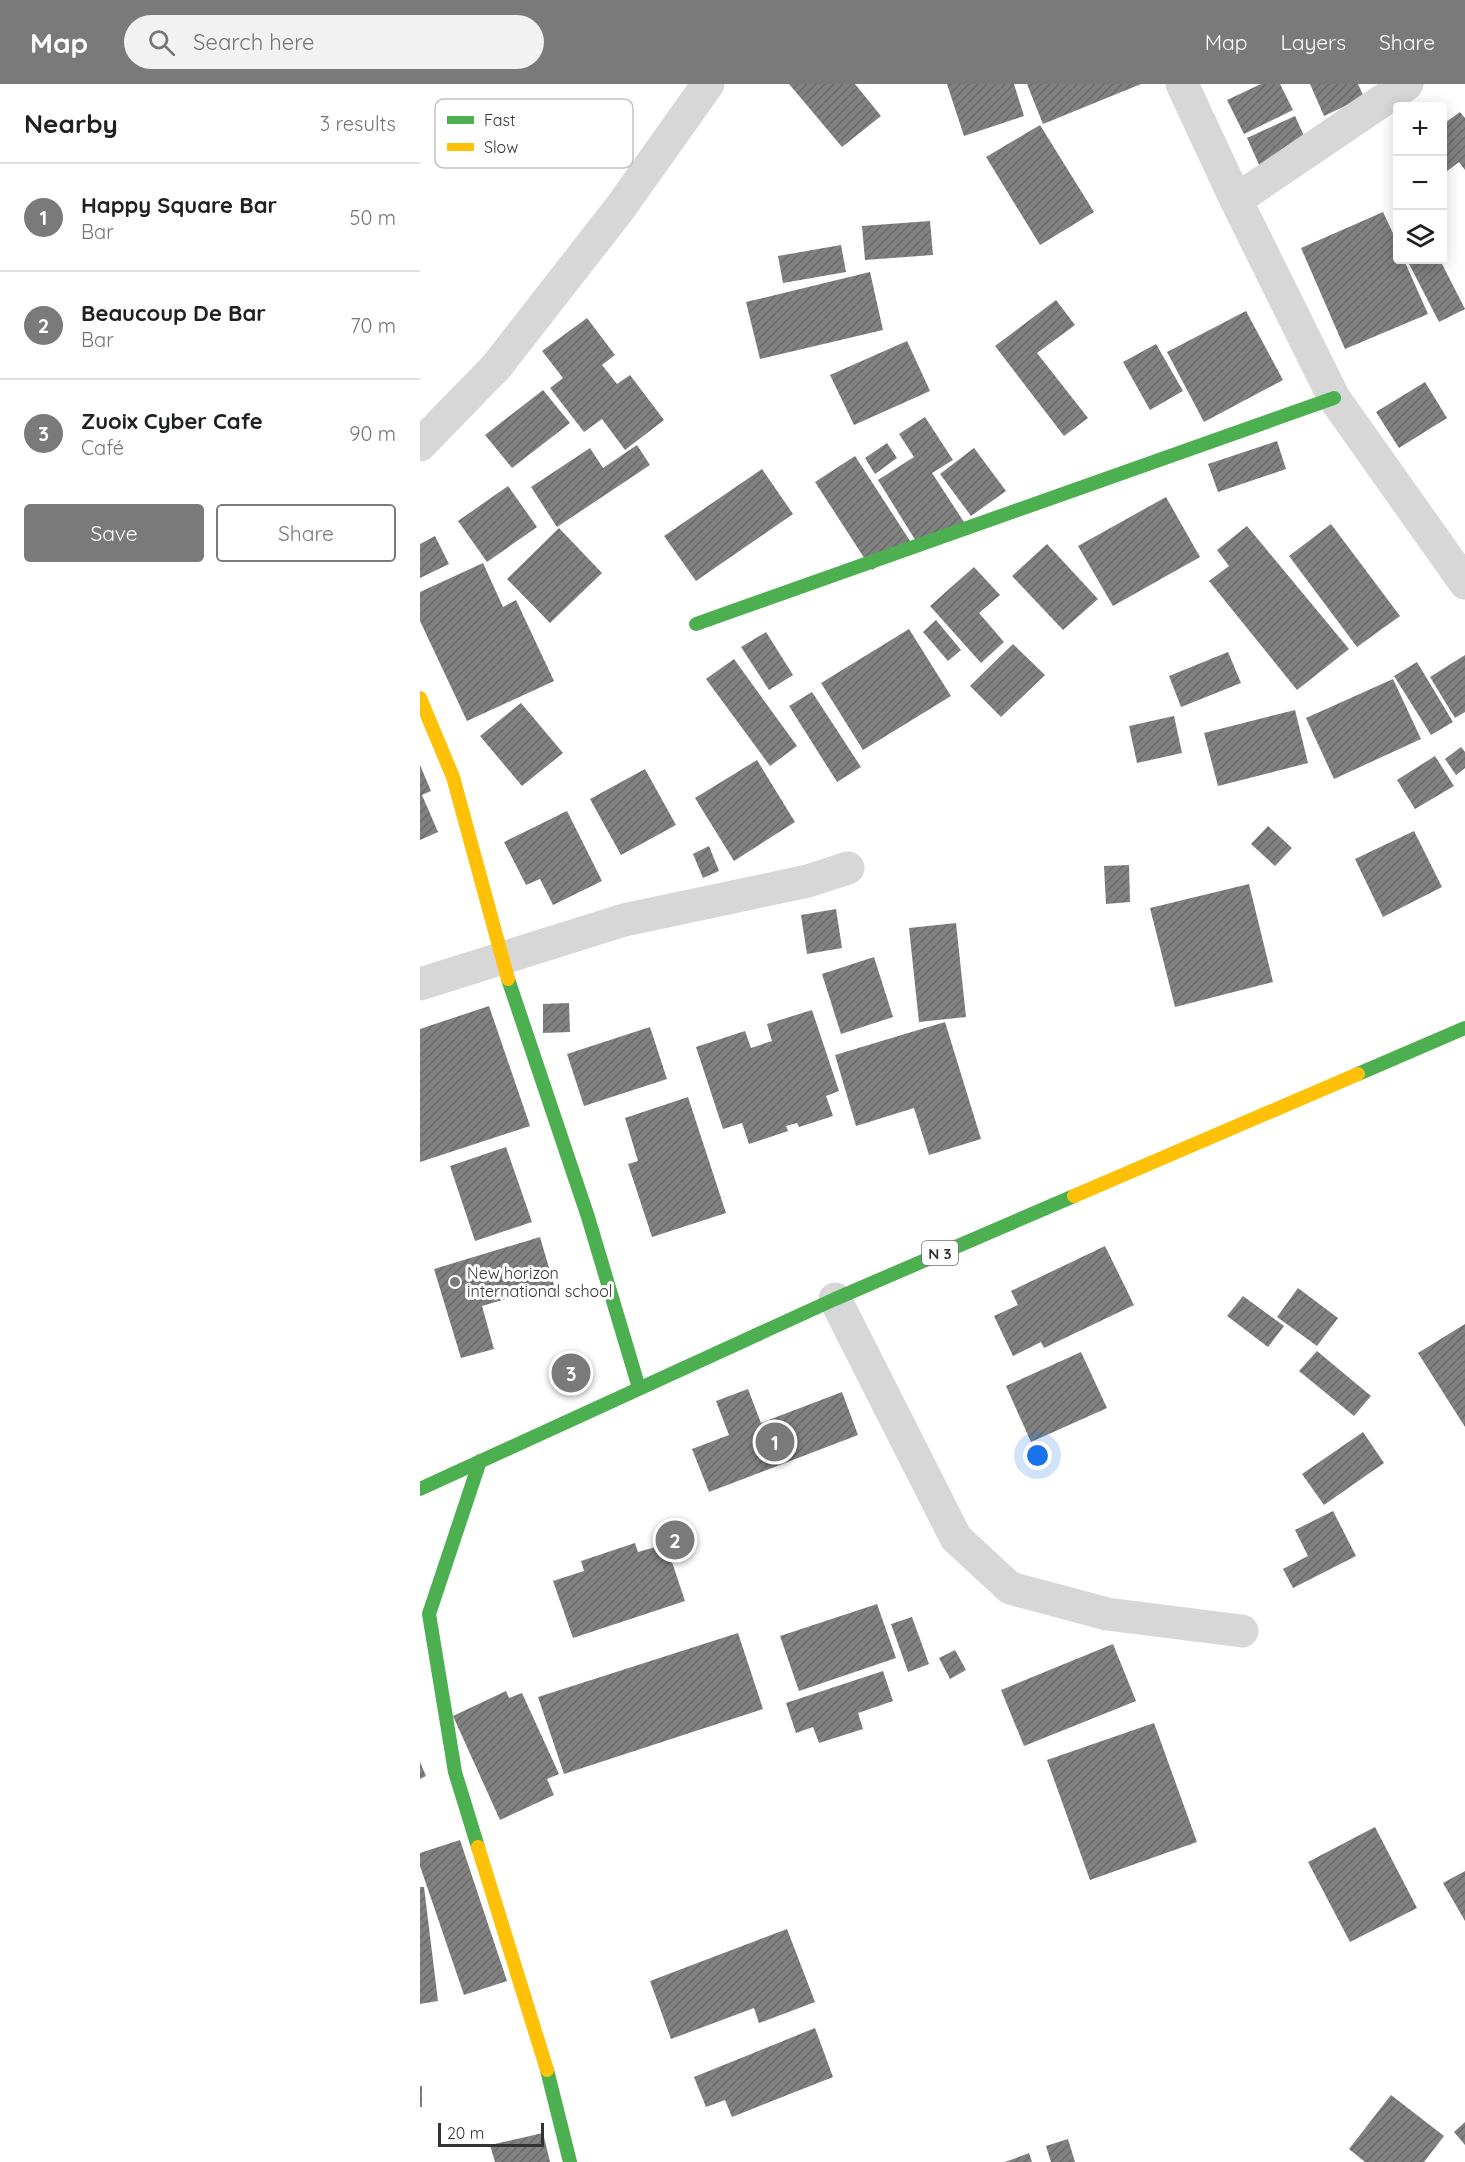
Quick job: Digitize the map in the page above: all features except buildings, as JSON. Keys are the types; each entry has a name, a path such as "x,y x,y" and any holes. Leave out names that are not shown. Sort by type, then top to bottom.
{"main road":[{"path":"696,624 882,561 1334,398"},
{"path":"420,698 453,777 501,958 588,1217 639,1388"},
{"name":"N 3","path":"420,1489 835,1299 1465,1028"},
{"path":"480,1461 424,1609 455,1772 544,2056 570,2162"}],"street":[{"path":"420,445 496,367 620,208 708,84"},
{"path":"1182,84 1236,200 1334,398 1464,580"},
{"path":"1236,200 1407,84"},
{"path":"420,984 624,920 808,881 848,868"},
{"path":"835,1299 956,1538 1010,1588 1107,1614 1242,1631"}],"traffic: fast":[{"path":"696,624 1334,398"},
{"path":"508,979 588,1217 639,1388"},
{"path":"1358,1074 1465,1028"},
{"path":"420,1489 835,1299 1074,1196"},
{"path":"478,1847 455,1772 429,1614 480,1461"},
{"path":"547,2070 570,2162"}],"traffic: slow":[{"path":"420,698 453,777 508,979"},
{"path":"1074,1196 1358,1074"},
{"path":"478,1847 547,2070"}],"place":[{"name":"New horizon international school","path":"455,1282"},
{"name":"Zuoix Cyber Cafe","path":"571,1373"},
{"name":"Happy Square Bar","path":"775,1442"},
{"name":"Beaucoup De Bar","path":"675,1540"}]}
